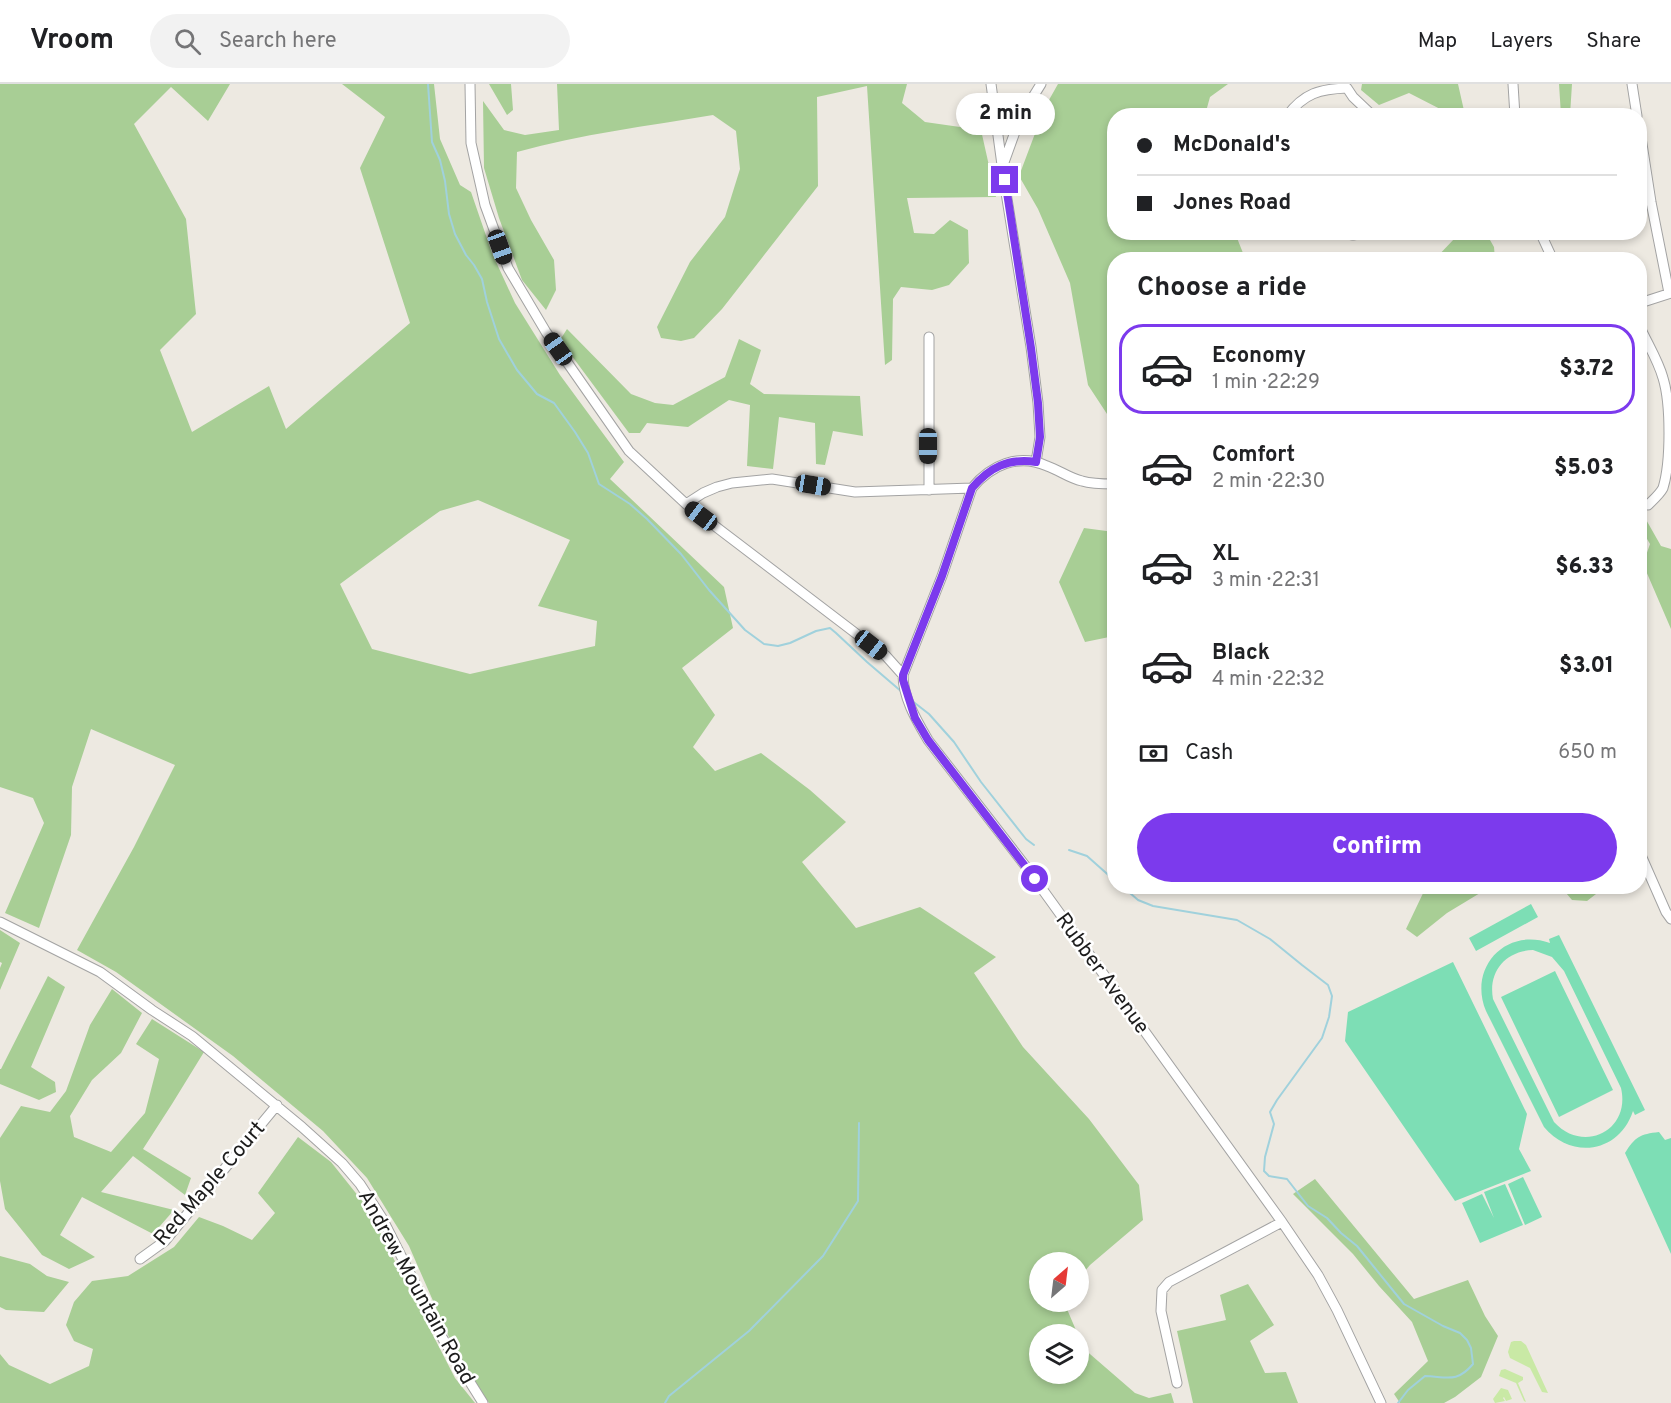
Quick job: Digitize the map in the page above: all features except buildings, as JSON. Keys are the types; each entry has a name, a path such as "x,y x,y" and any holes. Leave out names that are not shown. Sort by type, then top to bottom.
{"street":[{"path":"470,84 471,143 485,205 508,268 546,332 629,451 686,504 878,651 903,678 942,576 972,488 979,479 992,469 1022,460 1047,465 1083,482 1107,484"},
{"path":"991,84 1038,403 1040,437 1036,462"},
{"path":"1002,168 1020,118 1041,84"},
{"path":"1513,84 1514,108"},
{"path":"1632,84 1636,108"},
{"path":"1292,108 1310,94 1328,88 1347,86 1353,97 1365,108"},
{"path":"1647,181 1670,293 1647,301"},
{"path":"928,337 928,490"},
{"path":"1647,342 1663,377 1670,427 1669,466 1663,489 1648,505"},
{"path":"686,504 717,487 771,479 855,492 972,488"},
{"name":"Rubber Avenue","path":"903,678 915,718 928,740 1027,868 1318,1275 1381,1403"},
{"path":"1647,869 1671,919"},
{"name":"Andrew Mountain Road","path":"0,922 100,972 202,1043 330,1151 360,1184 398,1249 442,1339 483,1403"},
{"name":"Red Maple Court","path":"140,1259 165,1241 276,1105"},
{"path":"1177,1383 1161,1311 1162,1290 1169,1282 1282,1222"}],"green space":[{"path":"0,84 230,84 208,121 171,87 134,124 186,219 196,314 160,350 192,432 269,386 286,429 410,323 360,168 385,117 342,84 434,84 440,139 460,185 471,192 492,253 515,303 560,375 624,462 610,479 724,587 733,628 682,668 715,715 693,747 715,771 761,753 810,790 846,822 802,862 856,928 920,907 996,957 974,973 1023,1047 1089,1119 1139,1185 1143,1220 1089,1266 1089,1252 1029,1252 1029,1312 1068,1312 1073,1324 1029,1324 1029,1384 1089,1384 1089,1353 1135,1393 1149,1398 1171,1393 1174,1403 489,1403 455,1351 409,1246 367,1178 323,1131 233,1056 116,972 77,950 134,847 175,765 91,729 72,787 71,835 39,928 5,913 44,823 33,798 0,787","holes":["478,500 570,540 538,606 597,621 595,646 470,674 372,649 340,584 440,511"]},
{"path":"489,84 511,84 513,110 507,115"},
{"path":"557,84 907,84 902,103 925,122 981,130 996,197 907,198 914,233 934,234 950,220 968,230 969,263 949,285 932,290 901,287 893,299 892,360 885,365 867,86 817,97 818,186 722,309 694,338 681,341 661,338 657,327 690,262 725,217 740,169 736,131 713,115 565,140 517,152 516,188 554,260 556,290 546,310 522,280 499,218 484,168 483,101 504,130 525,135 559,130"},
{"path":"1058,84 1228,84 1210,97 1207,108 1107,108 1107,240 1238,240 1243,252 1107,252 1107,414 1088,385 1070,283 1038,209 1019,176 1045,107"},
{"path":"1362,84 1458,84 1463,108 1438,108 1409,93 1379,105 1361,90"},
{"path":"1559,84 1572,84 1570,108 1561,108"},
{"path":"1453,240 1490,240 1494,252 1442,252"},
{"path":"567,329 631,394 655,403 673,405 725,377 739,339 761,350 750,384 764,394 860,396 863,436 833,431 825,465 816,464 815,423 779,417 773,469 747,466 750,405 729,400 688,427 647,423 640,433 629,433 560,340"},
{"path":"1647,521 1661,546 1671,549 1671,629 1647,573 1647,553 1650,544 1647,539"},
{"path":"1084,528 1107,531 1107,637 1085,642 1059,582"},
{"path":"1422,894 1478,894 1447,913 1417,937 1406,929"},
{"path":"1567,894 1596,894 1587,901 1572,900"},
{"path":"1531,904 1538,917 1476,951 1469,938"},
{"path":"0,930 20,943 0,990 2,963 0,962"},
{"path":"1559,935 1645,1110 1635,1115 1633,1111 1617,1136 1594,1147 1581,1148 1568,1144 1555,1138 1544,1127 1486,1011 1482,995 1482,980 1486,966 1494,955 1505,946 1518,941 1534,940 1550,943 1549,939","holes":["1533,950 1552,957 1564,971 1621,1088 1622,1103 1619,1116 1612,1126 1591,1137 1578,1136 1554,1122 1493,999 1492,989 1496,972 1514,954"]},
{"path":"1453,962 1527,1114 1519,1149 1531,1171 1455,1201 1345,1041 1348,1012"},
{"path":"1555,971 1613,1090 1559,1117 1501,997"},
{"path":"48,976 65,987 31,1067 55,1082 56,1092 39,1100 0,1084 0,1069"},
{"path":"112,989 142,1013 121,1053 92,1080 70,1116 74,1137 111,1152 145,1113 159,1059 136,1044 152,1019 204,1052 143,1149 191,1178 185,1195 133,1156 101,1192 174,1210 153,1234 82,1197 60,1235 95,1257 69,1269 42,1255 5,1209 0,1181 0,1138 21,1106 50,1112 66,1091 90,1025"},
{"path":"1659,1132 1665,1140 1671,1138 1671,1254 1625,1153 1639,1137"},
{"path":"298,1137 331,1162 367,1207 455,1378 475,1403 0,1403 0,1354 9,1365 50,1384 89,1366 93,1349 74,1341 66,1325 74,1302 92,1281 128,1276 174,1247 199,1217 252,1240 275,1213 258,1193"},
{"path":"1523,1177 1542,1217 1525,1225 1508,1184"},
{"path":"1315,1179 1414,1299 1468,1280 1485,1316 1498,1336 1481,1377 1455,1397 1444,1403 1400,1403 1394,1394 1428,1361 1412,1322 1353,1254 1293,1194"},
{"path":"1505,1184 1523,1225 1480,1243 1462,1203 1482,1194 1494,1218 1484,1192"},
{"path":"0,1256 30,1264 47,1276 69,1282 44,1312 6,1310 0,1307"},
{"path":"1248,1284 1274,1325 1250,1341 1265,1373 1286,1372 1298,1403 1193,1403 1177,1331 1226,1320 1220,1295"},
{"path":"1521,1341 1526,1345 1548,1393 1542,1392 1530,1368 1510,1358 1508,1352 1511,1342"},
{"path":"1505,1369 1523,1377 1523,1380 1518,1383 1526,1402 1516,1383 1499,1376 1501,1370"},
{"path":"1501,1388 1508,1390 1512,1399 1506,1401 1504,1397 1505,1401 1495,1403 1493,1399"}],"waterway":[{"path":"428,84 432,142 440,160 445,181 449,214 455,234 482,279 499,339 517,370 537,394 554,403 575,432 588,453 599,484 630,504 647,519 681,554 745,630 764,644 778,646 830,628 902,692"},
{"path":"911,700 929,714 954,742 981,782 1026,839 1034,845"},
{"path":"1069,850 1087,856 1107,874"},
{"path":"1131,894 1138,900 1153,906 1237,920 1270,939 1328,985 1332,996 1329,1017 1322,1038 1270,1112 1274,1124 1265,1157 1264,1171 1269,1176 1287,1179 1308,1206 1327,1218 1357,1246 1404,1304 1460,1333 1467,1340 1471,1348 1473,1364 1467,1370 1452,1378 1425,1376 1408,1390 1398,1403"},
{"path":"665,1403 669,1396 749,1331 823,1256 858,1201 859,1123"}],"route":[{"path":"1005,180 1038,403 1040,437 1036,462 1012,461 992,469 972,488 903,680 915,718 928,740 1035,879"}]}
